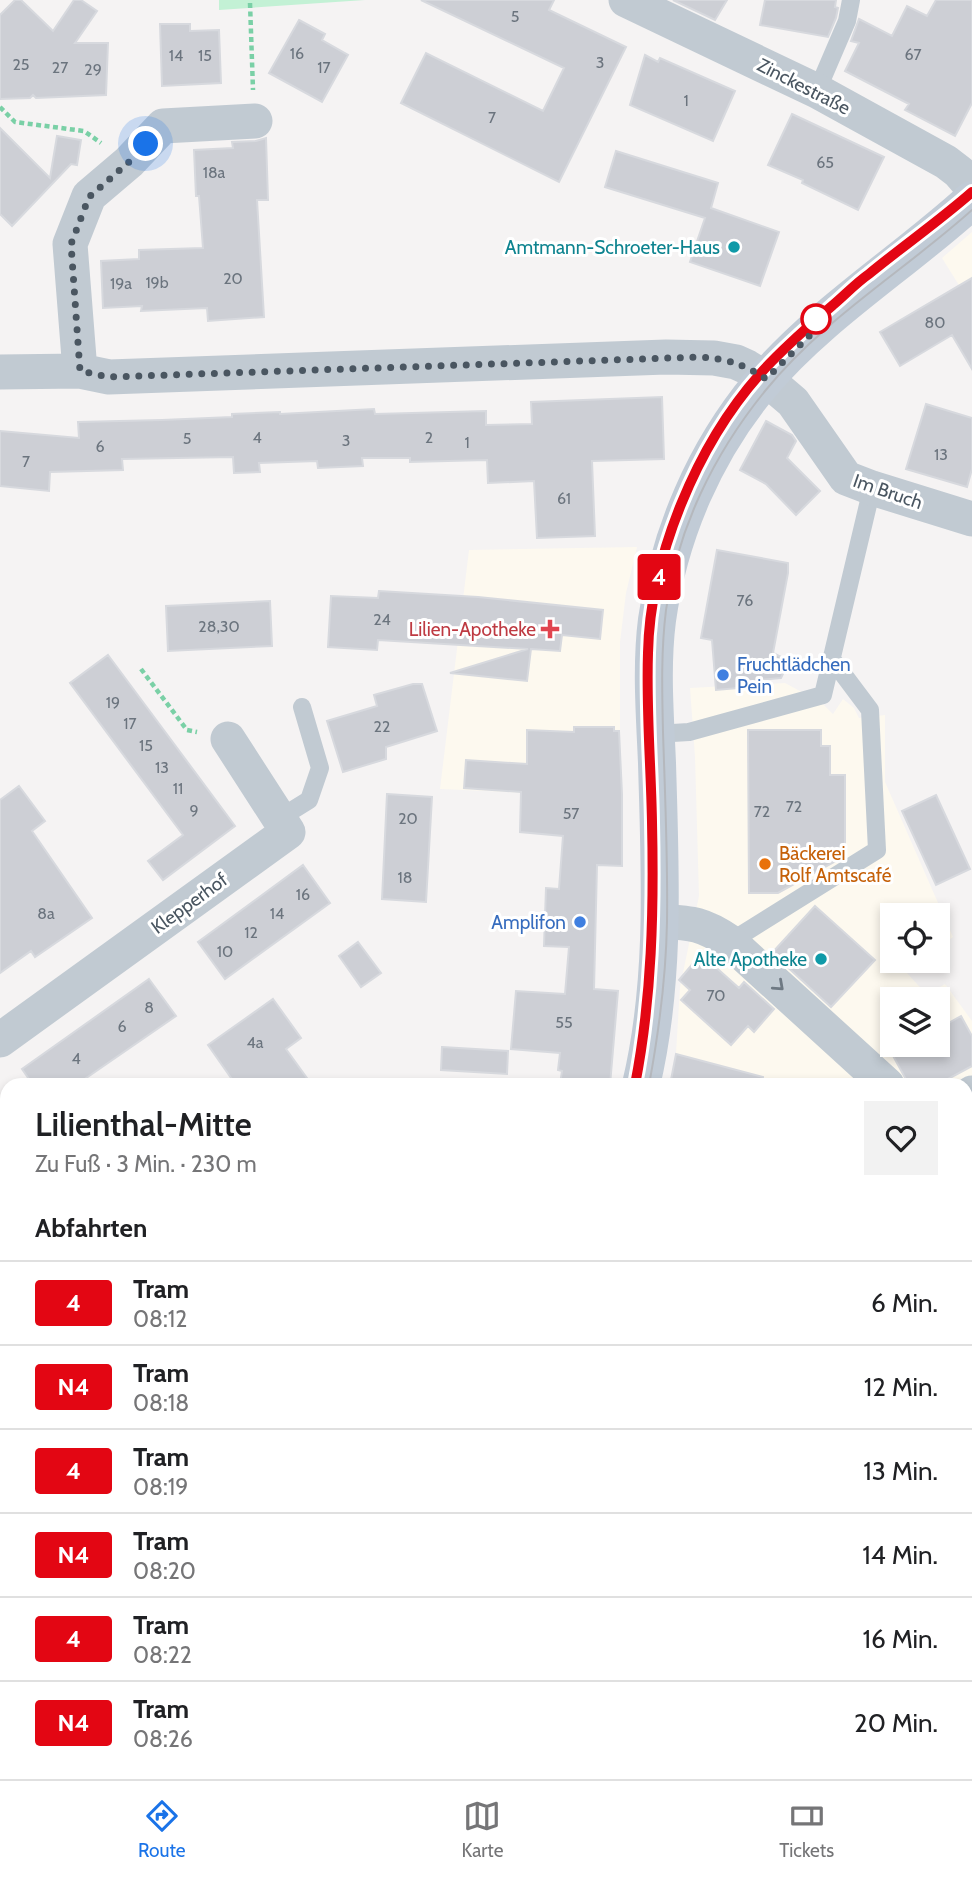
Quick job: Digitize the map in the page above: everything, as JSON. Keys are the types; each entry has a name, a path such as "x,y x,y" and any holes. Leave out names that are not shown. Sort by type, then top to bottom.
{"street":[{"name":"Zinckestraße","path":"626,0 817,91 946,162 972,187"},
{"path":"80,371 71,244 89,197 129,162 163,126 255,121"},
{"path":"642,1078 653,1023 659,921 654,678 657,623 675,540 693,492 722,438 766,379 822,323 972,200"},
{"name":"Im Bruch","path":"0,372 80,371 109,377 701,357 736,362 766,379 793,402 843,474 850,480 972,519"},
{"path":"228,739 280,818"},
{"name":"Klepperhof","path":"0,1040 288,832 280,818"},
{"path":"659,921 689,922 716,932 879,1078"}],"lane":[{"path":"817,91 847,21 851,0"},
{"path":"656,734 689,732 823,695 872,488"},
{"path":"730,942 877,850 870,710 831,658"},
{"path":"280,818 309,800 320,768 302,707"}],"path":[{"path":"250,3 255,121"},
{"path":"0,107 15,122 84,131 129,162"},
{"path":"141,669 187,730 228,739"}],"shaded area":[{"path":"972,232 972,306 942,258"},
{"path":"637,547 626,593 620,642 620,797 440,789 469,550"},
{"path":"785,683 822,703 833,714 843,699 854,708 859,718 885,715 885,782 938,903 880,903 880,973 907,973 920,987 880,987 880,1057 950,1057 950,991 972,1021 972,1078 673,1078 680,987 699,896 690,688"}],"green space":[{"path":"219,0 365,0 219,10"}],"building":[{"path":"15,0 21,0 53,31 74,0 81,0 97,11 75,43 108,43 106,95 36,98 33,95 30,98 0,99 0,15"},
{"path":"421,0 554,0 549,10 626,47 559,182 401,103 426,53 543,111 564,68"},
{"path":"673,0 727,0 715,20"},
{"path":"765,0 836,0 835,7 838,8 828,37 760,25"},
{"path":"936,0 972,0 972,103 955,136 905,110 909,104 845,71 859,43 851,41 859,19 892,36 907,6 927,16"},
{"path":"299,20 325,34 322,40 348,55 322,102 269,73"},
{"path":"160,24 190,24 190,31 219,30 221,83 162,86"},
{"path":"645,55 658,62 660,58 735,91 713,141 630,105"},
{"path":"792,114 884,157 858,210 802,183 803,180 768,165"},
{"path":"0,128 50,178 57,136 81,140 77,165 71,164 12,226 0,214"},
{"path":"266,138 268,200 257,200 264,317 208,321 207,308 141,311 142,306 103,308 101,261 139,259 139,250 203,248 199,196 196,196 194,150 233,148 232,142"},
{"path":"616,151 718,183 711,208 779,232 760,286 690,262 705,218 605,187"},
{"path":"972,278 972,369 952,335 900,366 880,332"},
{"path":"662,397 664,459 592,461 595,536 537,538 534,481 488,483 487,460 410,462 410,458 362,458 363,466 318,468 317,461 259,463 260,472 234,473 233,457 122,459 123,470 50,472 49,491 0,486 0,431 79,438 78,422 374,409 375,414 486,411 486,425 532,424 531,402"},
{"path":"926,404 972,418 972,469 967,487 906,469"},
{"path":"766,421 792,435 796,441 787,458 820,491 796,515 766,484 740,470"},
{"path":"717,550 788,563 773,653 789,661 781,678 760,680 761,686 716,690 712,640 701,638"},
{"path":"379,591 478,597 603,610 600,639 562,635 560,651 531,649 527,681 450,673 528,649 378,640 377,650 328,647 331,596 378,598"},
{"path":"270,601 272,646 168,651 166,606"},
{"path":"108,655 235,826 163,880 148,861 183,835 70,683"},
{"path":"422,684 437,731 386,747 386,759 343,772 327,721 377,706 374,695"},
{"path":"574,727 614,727 614,731 619,731 622,866 597,865 594,989 618,991 611,1078 561,1078 562,1071 558,1070 560,1053 511,1049 516,991 565,994 569,947 544,946 546,888 559,889 563,836 520,832 521,792 464,788 466,760 527,764 527,730 574,732"},
{"path":"748,730 821,730 821,746 830,746 830,775 845,775 845,856 778,893 749,893"},
{"path":"19,786 45,821 32,831 92,918 35,957 31,951 0,973 0,800"},
{"path":"387,794 432,797 426,902 382,899"},
{"path":"936,795 970,869 936,885 902,811"},
{"path":"303,865 330,903 225,979 198,942"},
{"name":"Alte Apotheke","path":"815,906 875,960 831,1007 772,953"},
{"path":"358,942 381,973 361,987 339,956"},
{"path":"701,954 739,988 744,982 774,1009 754,1032 748,1026 731,1045 681,1000 690,990 679,980"},
{"path":"149,979 176,1016 86,1078 28,1078 22,1069"},
{"path":"273,999 301,1038 286,1049 307,1078 231,1078 208,1045"},
{"path":"961,1016 972,1036 972,1066 950,1078 905,1078 894,1057 950,1057 950,1022"},
{"path":"442,1047 508,1051 507,1074 441,1070"},
{"path":"676,1054 763,1077 763,1078 671,1078"}],"tram line":[{"path":"636,1078 645,1020 652,921 648,648 659,574 682,502 697,467 716,434 737,403 772,361 841,297 972,192"},
{"name":"4","path":"636,1078 647,1010 652,938 652,821 648,735 650,621 665,552 678,512 711,443 759,374 867,275 940,220 972,192"},
{"path":"650,1078 661,1004 666,943 663,640 671,580 689,522 700,494 730,440 765,391 788,365 838,318 972,210"}],"place":[{"name":"Amtmann-Schroeter-Haus","path":"734,247"},
{"name":"Lilien-Apotheke","path":"550,629"},
{"name":"Fruchtlädchen Pein","path":"723,675"},
{"name":"Bäckerei Rolf Amtscafé","path":"765,864"},
{"name":"Amplifon","path":"580,922"},
{"name":"Alte Apotheke","path":"821,959"}],"route":[{"path":"146,144 89,197 71,244 80,371 109,377 701,357 736,362 766,379 822,323 816,319"}]}
